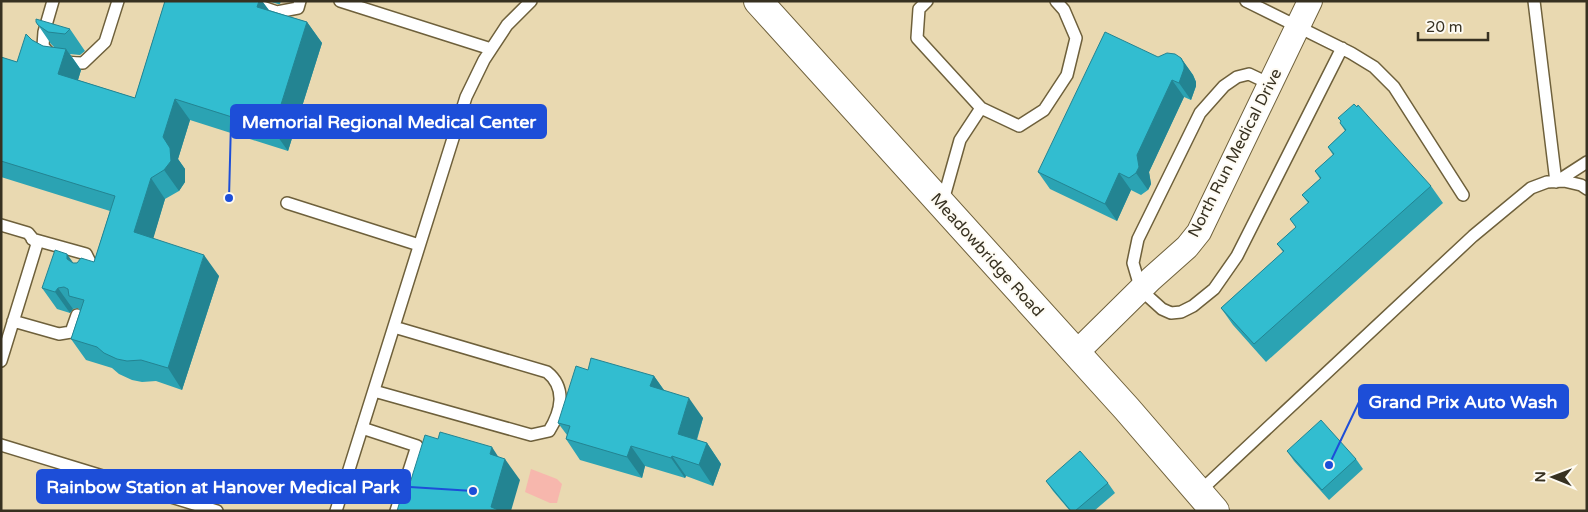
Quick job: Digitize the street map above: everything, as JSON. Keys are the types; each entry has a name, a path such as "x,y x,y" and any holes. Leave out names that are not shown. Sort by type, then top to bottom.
{"main road":[{"name":"Meadowbridge Road","path":"758,1 1127,409 1207,501"}],"street":[{"name":"North Run Medical Drive","path":"1076,353 1187,248 1199,232 1310,1"}],"lane":[{"path":"53,1 44,32 43,46 52,58 71,63 83,63 105,42 118,1"},
{"path":"245,1 277,12 298,8 300,1"},
{"path":"340,1 491,49"},
{"path":"927,1 918,9 917,38 981,108 1019,126 1044,110 1067,75 1076,38 1064,10 1056,1"},
{"path":"1246,1 1342,48 1374,68 1394,87 1463,195"},
{"path":"1534,1 1556,182"},
{"path":"336,511 466,97 491,49 507,26 528,2"},
{"path":"1270,84 1249,74 1236,77 1224,86 1200,113 1138,239 1133,264 1141,290 1162,309 1171,313 1181,312 1193,306 1214,289 1237,256 1342,48"},
{"path":"942,205 960,140 981,108"},
{"path":"1556,182 1587,162"},
{"path":"1207,501 1473,236 1531,188 1547,182 1564,181 1581,185 1587,189"},
{"path":"287,203 419,245"},
{"path":"1,225 28,233 37,244 1,361"},
{"path":"32,239 86,254 90,264 89,277"},
{"path":"13,321 59,334 71,332 77,315"},
{"path":"374,391 531,435 549,431 557,417 560,398 555,378 547,372 394,327"},
{"path":"362,428 417,446 396,511"},
{"path":"1,445 217,511"}],"shaded area":[{"path":"531,469 557,479 562,484 557,503 550,503 525,492"}],"building":[{"path":"165,1 259,1 257,7 307,22 273,130 175,99 163,137 170,148 171,161 164,170 151,178 134,232 204,255 168,368 141,360 127,361 117,359 104,353 97,347 71,339 84,300 69,296 68,289 64,287 58,288 55,292 42,288 55,250 67,254 67,259 73,263 77,263 81,258 94,262 115,196 1,161 1,57 17,62 26,34 43,46 66,49 58,74 135,98"},
{"path":"36,19 70,29 65,34 48,32 38,25"},
{"path":"1105,32 1158,57 1167,53 1175,54 1181,58 1184,69 1179,83 1172,80 1137,155 1139,167 1136,173 1129,178 1119,173 1105,204 1038,172"},
{"path":"1354,104 1357,107 1358,105 1431,186 1254,344 1221,308 1284,251 1277,244 1296,227 1290,219 1309,202 1302,195 1321,178 1315,171 1334,154 1328,147 1346,130 1338,118"},
{"path":"591,358 654,376 650,386 689,398 678,434 707,443 699,465 631,446 627,457 566,439 570,426 558,423 576,366 588,370"},
{"path":"1321,420 1356,459 1322,490 1287,451"},
{"path":"440,432 492,447 490,454 505,459 491,507 501,511 397,511 406,481 410,483 425,435 438,439"},
{"path":"1080,451 1108,483 1075,511 1071,511 1046,481"}],"place":[{"name":"Memorial Regional Medical Center","path":"229,198"},
{"name":"Grand Prix Auto Wash","path":"1329,465"},
{"name":"Rainbow Station at Hanover Medical Park","path":"473,491"}]}
